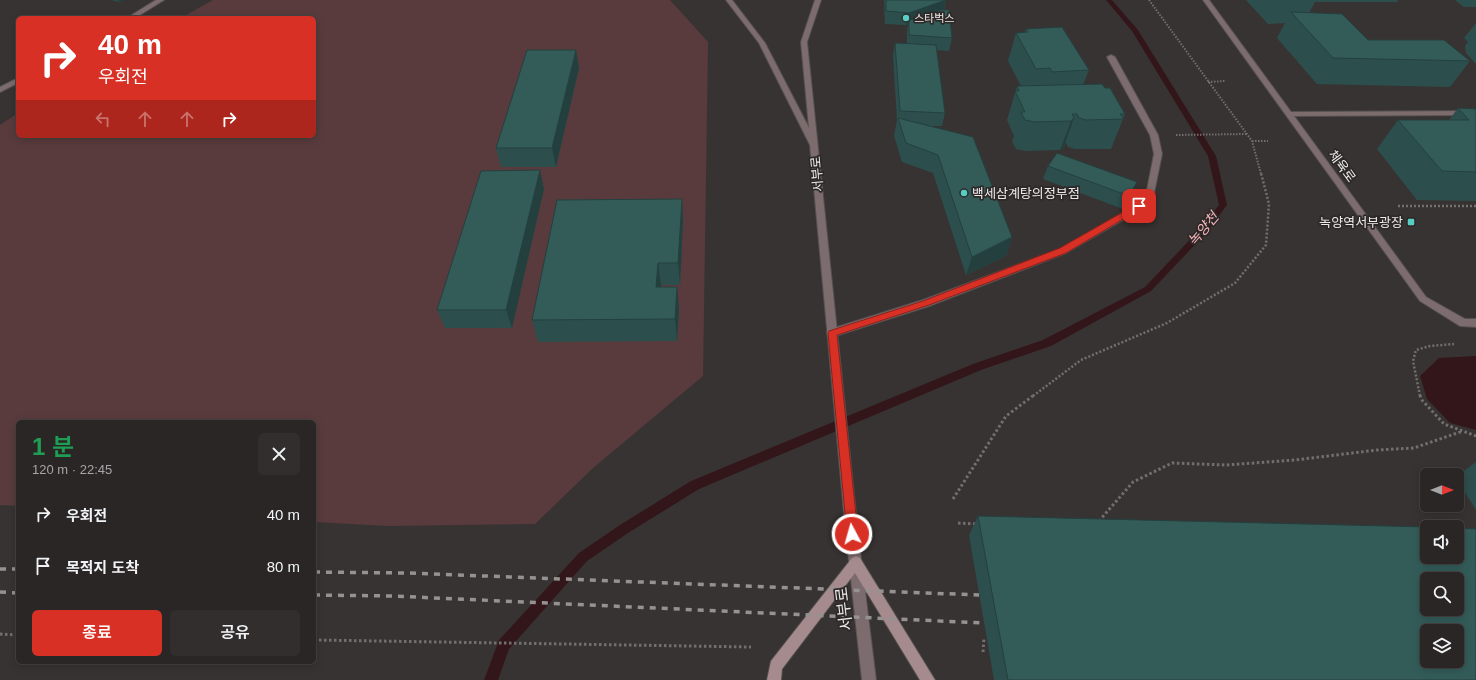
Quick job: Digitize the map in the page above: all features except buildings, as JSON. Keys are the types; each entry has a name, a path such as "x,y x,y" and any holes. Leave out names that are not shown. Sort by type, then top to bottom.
{"main road":[{"path":"774,680 776,666 856,562 928,680"}],"street":[{"path":"133,16 161,0"},
{"path":"729,0 762,43 815,150"},
{"name":"서부로","path":"818,0 804,42 852,534 869,680"},
{"name":"체육로","path":"1206,0 1423,299 1462,323 1476,322"},
{"path":"832,333 926,303 1063,250 1149,200 1158,154 1154,135 1111,57"},
{"path":"2,87 16,81"},
{"path":"1288,114 1476,113"}],"path":[{"path":"953,499 1006,416 1081,360 1168,323 1235,283 1266,245 1269,204 1252,141 1150,0"},
{"path":"1208,82 1225,81"},
{"path":"1170,134 1247,134"},
{"path":"1252,141 1268,141"},
{"path":"1398,206 1476,206"},
{"path":"1455,344 1430,346 1416,350 1413,361 1421,400 1444,424 1476,436"},
{"path":"1097,524 1133,482 1172,463 1226,465 1295,460 1377,450 1414,448 1463,431"},
{"path":"958,523 981,524"},
{"path":"0,634 16,635"},
{"path":"983,652 984,638"},
{"path":"316,640 751,647"}],"shaded area":[{"path":"213,0 670,0 708,42 703,376 593,468 535,524 389,526 316,522 316,420 16,420 16,506 0,505 0,125 16,114 16,138 316,138 316,16 185,16"},
{"path":"1476,356 1476,430 1450,423 1427,399 1420,376 1439,358"}],"waterway":[{"name":"녹양천","path":"491,680 504,645 583,557 624,529 695,485 977,367 1047,343 1148,289 1204,230 1223,205 1212,156 1135,30 1109,0"}],"railway":[{"path":"0,569 16,569"},
{"path":"316,572 407,573 979,595"},
{"path":"0,592 16,593"},
{"path":"316,595 392,596 984,623"}],"place":[{"name":"스타벅스","path":"906,18"},
{"name":"백세삼계탕의정부점","path":"964,193"},
{"name":"녹양역서부광장","path":"1411,222"}],"route":[{"path":"852,534 832,333 926,303 1063,250 1139,206"}]}
